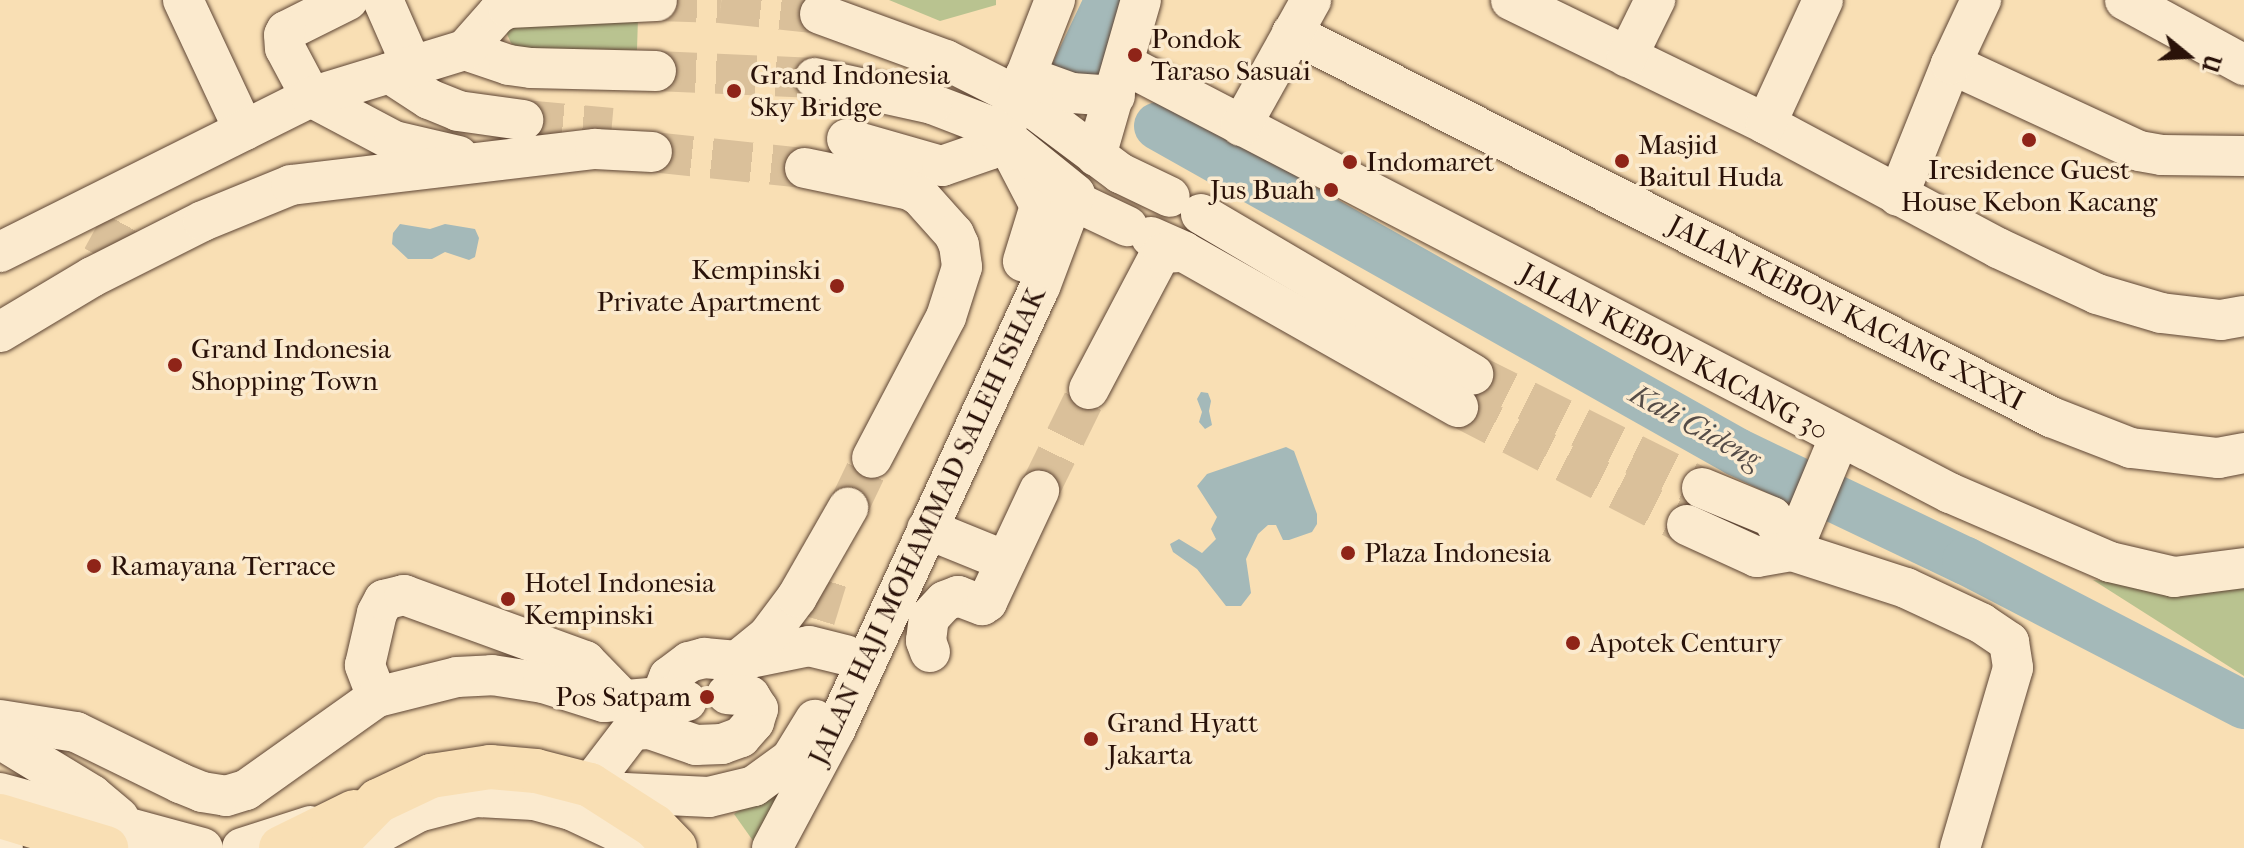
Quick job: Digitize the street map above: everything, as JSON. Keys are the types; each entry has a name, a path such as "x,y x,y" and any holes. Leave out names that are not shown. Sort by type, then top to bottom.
{"main road":[{"path":"281,848 338,840 378,801 431,776 490,767 536,771 597,788 654,826 675,848"},
{"path":"0,816 118,838"}],"street":[{"path":"183,0 244,130"},
{"path":"348,0 286,31 284,35 285,48 311,97 384,136 485,162"},
{"path":"383,0 400,70 448,107 523,120"},
{"path":"847,139 942,166 991,149 1003,134 1055,0"},
{"path":"1110,112 1141,0"},
{"path":"1511,0 1766,124 1898,196 2097,294 2161,313 2221,320 2244,316"},
{"path":"1627,57 1655,0"},
{"path":"1766,124 1823,0"},
{"path":"1898,196 1951,64 1981,0"},
{"path":"2125,0 2244,65"},
{"path":"0,252 311,97 465,50 507,4 637,1"},
{"path":"820,14 1021,86 1110,112"},
{"path":"1241,126 1302,16"},
{"name":"JALAN KEBON KACANG XXXI","path":"1302,16 2051,417 2131,448 2218,458 2244,453"},
{"path":"465,50 509,65 531,68 656,71"},
{"path":"1951,64 2139,151 2162,155 2244,156"},
{"path":"815,78 932,104 1003,134 1072,189 1074,201 1465,390 1177,200 1110,112 1072,93 1021,86"},
{"name":"JALAN KEBON KACANG 30","path":"1110,112 1241,126 1833,452 1950,493 2110,562 2174,577 2244,568"},
{"path":"0,332 97,267 291,185 652,142 612,128"},
{"name":"JALAN HAJI MOHAMMAD SALEH ISHAK","path":"772,848 861,650 983,361 1040,210 1039,200 1003,134"},
{"path":"805,168 900,187 920,196 954,234 959,245 962,267 872,458"},
{"path":"125,216 145,178"},
{"name":"JALAN HAJI MOHAMMAD SALEH ISHAK","path":"597,788 709,797 754,786 776,773 799,750 905,576 1040,287 1074,201"},
{"path":"1089,389 1163,253 1154,238"},
{"path":"1687,525 1757,557 1798,535 1833,452"},
{"path":"1702,488 1772,517 1798,535 1981,623 2009,642 2013,668 1960,848"},
{"path":"905,576 985,604 1039,491"},
{"path":"732,677 826,564 848,508"},
{"path":"927,529 1006,561"},
{"path":"377,697 365,665 377,613 384,600 404,595 585,661 658,700"},
{"path":"732,677 861,650 925,629 929,618 945,601 958,596"},
{"path":"597,788 632,730 650,729 685,742 708,746 741,737 754,722 758,709 732,677 704,658 689,662 669,677 658,700"},
{"path":"0,720 76,732 180,783 202,792 226,796 246,790 377,697 457,677 492,675 543,683 604,702 658,700"},
{"path":"0,739 92,795 118,838"},
{"path":"0,793 118,838 203,848"},
{"path":"242,848 313,825 338,840 418,812 476,797 534,800 571,810 620,833 635,848"}],"green space":[{"path":"889,0 996,0 996,5 940,21"},
{"path":"638,17 637,50 519,49 511,43 507,34 509,24"},
{"path":"2093,580 2164,586 2244,585 2244,676"},
{"path":"792,774 756,845 734,814"}],"shaded area":[{"path":"400,224 430,229 445,224 475,229 479,238 475,257 469,260 445,252 432,259 408,259 392,244 393,233"},
{"path":"1201,392 1208,393 1211,401 1209,411 1212,425 1205,429 1199,422 1202,412 1197,399"},
{"path":"1286,447 1294,451 1317,514 1317,524 1312,532 1289,540 1283,540 1276,525 1268,525 1258,534 1246,559 1251,593 1241,606 1226,606 1197,569 1173,552 1170,544 1179,539 1202,553 1216,539 1211,529 1217,517 1197,486 1207,474"}],"waterway":[{"path":"1073,76 1109,0"},
{"name":"Kali Cideng","path":"1158,126 1737,452 1966,561 2244,705"}],"tunnel":[{"path":"657,1 721,3 820,14"},
{"path":"656,71 815,78"},
{"path":"523,120 612,128"},
{"path":"652,152 805,168"},
{"path":"102,258 125,216"},
{"path":"1473,374 1702,488"},
{"path":"1039,491 1089,389"},
{"path":"1458,407 1687,525"},
{"path":"848,508 872,458"},
{"path":"815,619 827,580"}],"place":[{"name":"Pondok Taraso Sasuai","path":"1135,55"},
{"name":"Grand Indonesia Sky Bridge","path":"734,91"},
{"name":"Iresidence Guest House Kebon Kacang","path":"2029,140"},
{"name":"Masjid Baitul Huda","path":"1622,161"},
{"name":"Indomaret","path":"1350,162"},
{"name":"Jus Buah","path":"1331,190"},
{"name":"Kempinski Private Apartment","path":"837,286"},
{"name":"Grand Indonesia Shopping Town","path":"175,365"},
{"name":"Plaza Indonesia","path":"1348,553"},
{"name":"Ramayana Terrace","path":"94,566"},
{"name":"Hotel Indonesia Kempinski","path":"508,599"},
{"name":"Apotek Century","path":"1573,643"},
{"name":"Pos Satpam","path":"707,697"},
{"name":"Grand Hyatt Jakarta","path":"1091,739"}]}
